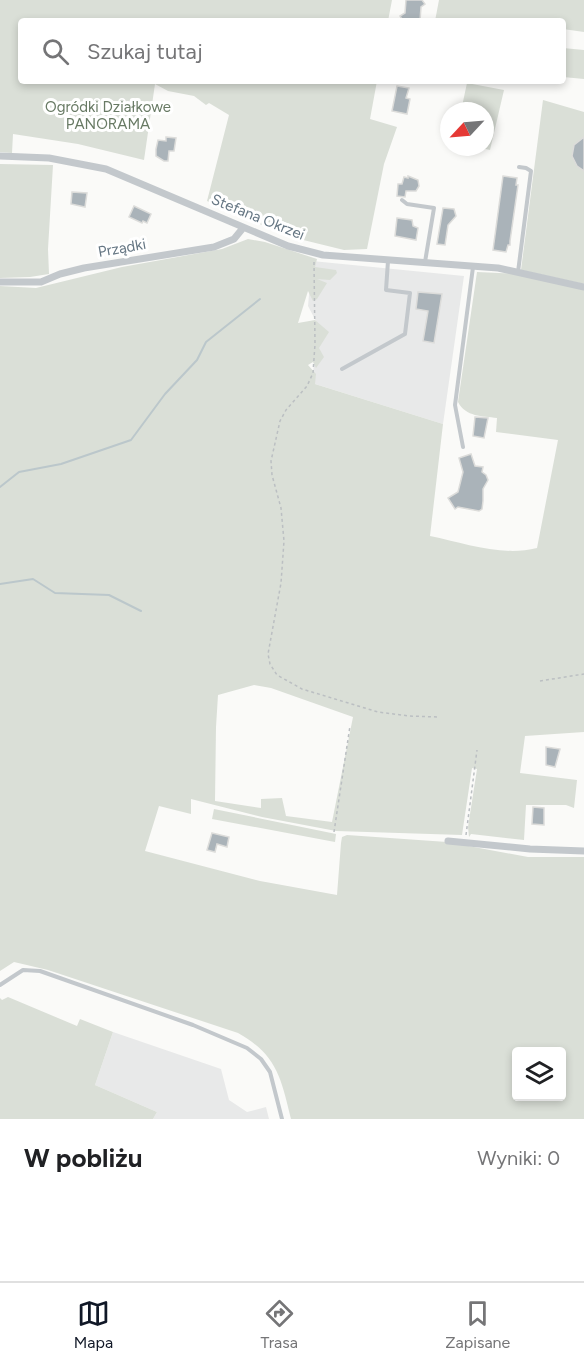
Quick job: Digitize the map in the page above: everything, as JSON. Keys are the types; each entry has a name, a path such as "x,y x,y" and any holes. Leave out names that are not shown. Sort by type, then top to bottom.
{"street":[{"name":"Stefana Okrzei","path":"0,156 49,158 106,169 243,228 288,246 314,253 473,266 518,272 584,287"},
{"name":"Prządki","path":"0,282 41,282 84,268 214,247 234,239 243,228"},
{"path":"448,841 530,849 584,851"}],"lane":[{"path":"518,272 531,171 519,167"},
{"path":"402,200 407,204 434,208 425,262"},
{"path":"342,369 405,334 410,293 386,290 388,260"},
{"path":"463,447 455,405 473,266"},
{"path":"0,985 23,970 40,971 239,1043 261,1059 270,1072 282,1119"}],"path":[{"path":"314,253 313,373 307,386 286,410 280,421 271,461 272,476 281,508 284,541 281,583 268,654 270,664 277,675 302,689 378,711 410,716 439,717"},
{"path":"540,681 584,674"},
{"path":"334,832 350,726"},
{"path":"466,842 477,750"}],"shaded area":[{"path":"312,261 464,276 443,424 312,383 318,325 308,306"},
{"path":"113,1032 221,1069 229,1100 247,1112 266,1107 269,1119 153,1119 157,1112 95,1085"}],"green space":[{"name":"Ogródki Działkowe PANORAMA","path":"0,0 392,0 389,18 18,18 18,84 155,84 144,160 78,144 13,134 12,153 0,152"},
{"path":"439,0 584,0 584,32 566,29 566,18 436,18"},
{"path":"566,48 584,50 584,79 566,77"},
{"path":"155,84 376,84 370,119 397,127 384,164 367,249 344,250 287,236 207,201 229,115 209,103 206,105 194,96 168,91"},
{"path":"467,84 504,90 494,133 494,102 463,102"},
{"path":"543,100 584,112 584,284 521,270"},
{"path":"0,164 53,165 48,249 49,274 0,278"},
{"path":"248,239 265,242 317,259 315,267 336,270 337,273 330,280 317,279 327,283 317,299 313,301 308,291 298,323 315,320 329,332 319,348 324,357 316,368 313,362 308,365 316,374 315,384 443,424 430,536 510,551 537,548 558,440 496,432 497,418 465,411 458,402 477,272 525,274 584,287 584,732 525,736 520,773 577,780 574,808 566,805 526,805 524,840 471,834 469,837 468,827 477,769 472,768 462,835 336,831 262,817 191,799 191,814 159,806 145,851 260,881 337,895 342,837 347,835 447,842 528,857 584,857 584,1119 291,1119 280,1080 269,1059 251,1041 238,1033 48,970 14,962 0,971 0,286 36,288 122,267 222,249","holes":["254,685 271,688 353,717 332,822 286,816 282,798 261,799 261,808 215,801 218,695"]},
{"path":"214,809 336,834 335,842 212,819"},
{"path":"8,997 77,1026 80,1019 113,1032 95,1085 157,1112 153,1119 0,1119 0,998 2,1000"}],"building":[{"path":"406,0 422,0 425,4 421,7 420,18 401,18 400,16 405,13"},
{"path":"397,86 409,88 406,98 410,99 407,114 392,111"},
{"path":"166,137 176,138 174,151 169,151 168,161 164,161 156,156 156,149 158,140 166,141"},
{"path":"584,137 584,171 577,166 572,156 574,145"},
{"path":"408,176 418,180 419,186 416,191 406,191 405,197 397,196 398,184 402,184 404,177 408,178"},
{"path":"503,176 517,178 516,185 518,185 510,245 506,252 493,250"},
{"path":"72,192 87,193 85,207 71,204"},
{"path":"134,206 151,214 147,223 129,217"},
{"path":"443,208 454,209 456,216 448,225 445,245 437,244"},
{"path":"397,218 412,220 413,226 418,228 416,240 395,236"},
{"path":"418,292 442,294 434,343 423,341 428,311 416,309"},
{"path":"475,417 488,418 484,438 473,436"},
{"path":"471,454 475,466 483,467 482,472 488,480 483,489 482,509 479,511 458,507 455,509 448,498 458,492 463,472 459,458"},
{"path":"546,747 560,749 555,767 546,765"},
{"path":"533,807 544,808 544,825 532,824"},
{"path":"212,833 229,837 227,847 217,844 215,852 207,850"}],"waterway":[{"path":"0,487 19,472 61,464 131,440 165,394 197,360 206,342 260,299"},
{"path":"0,584 33,579 55,593 109,595 141,611"}]}
